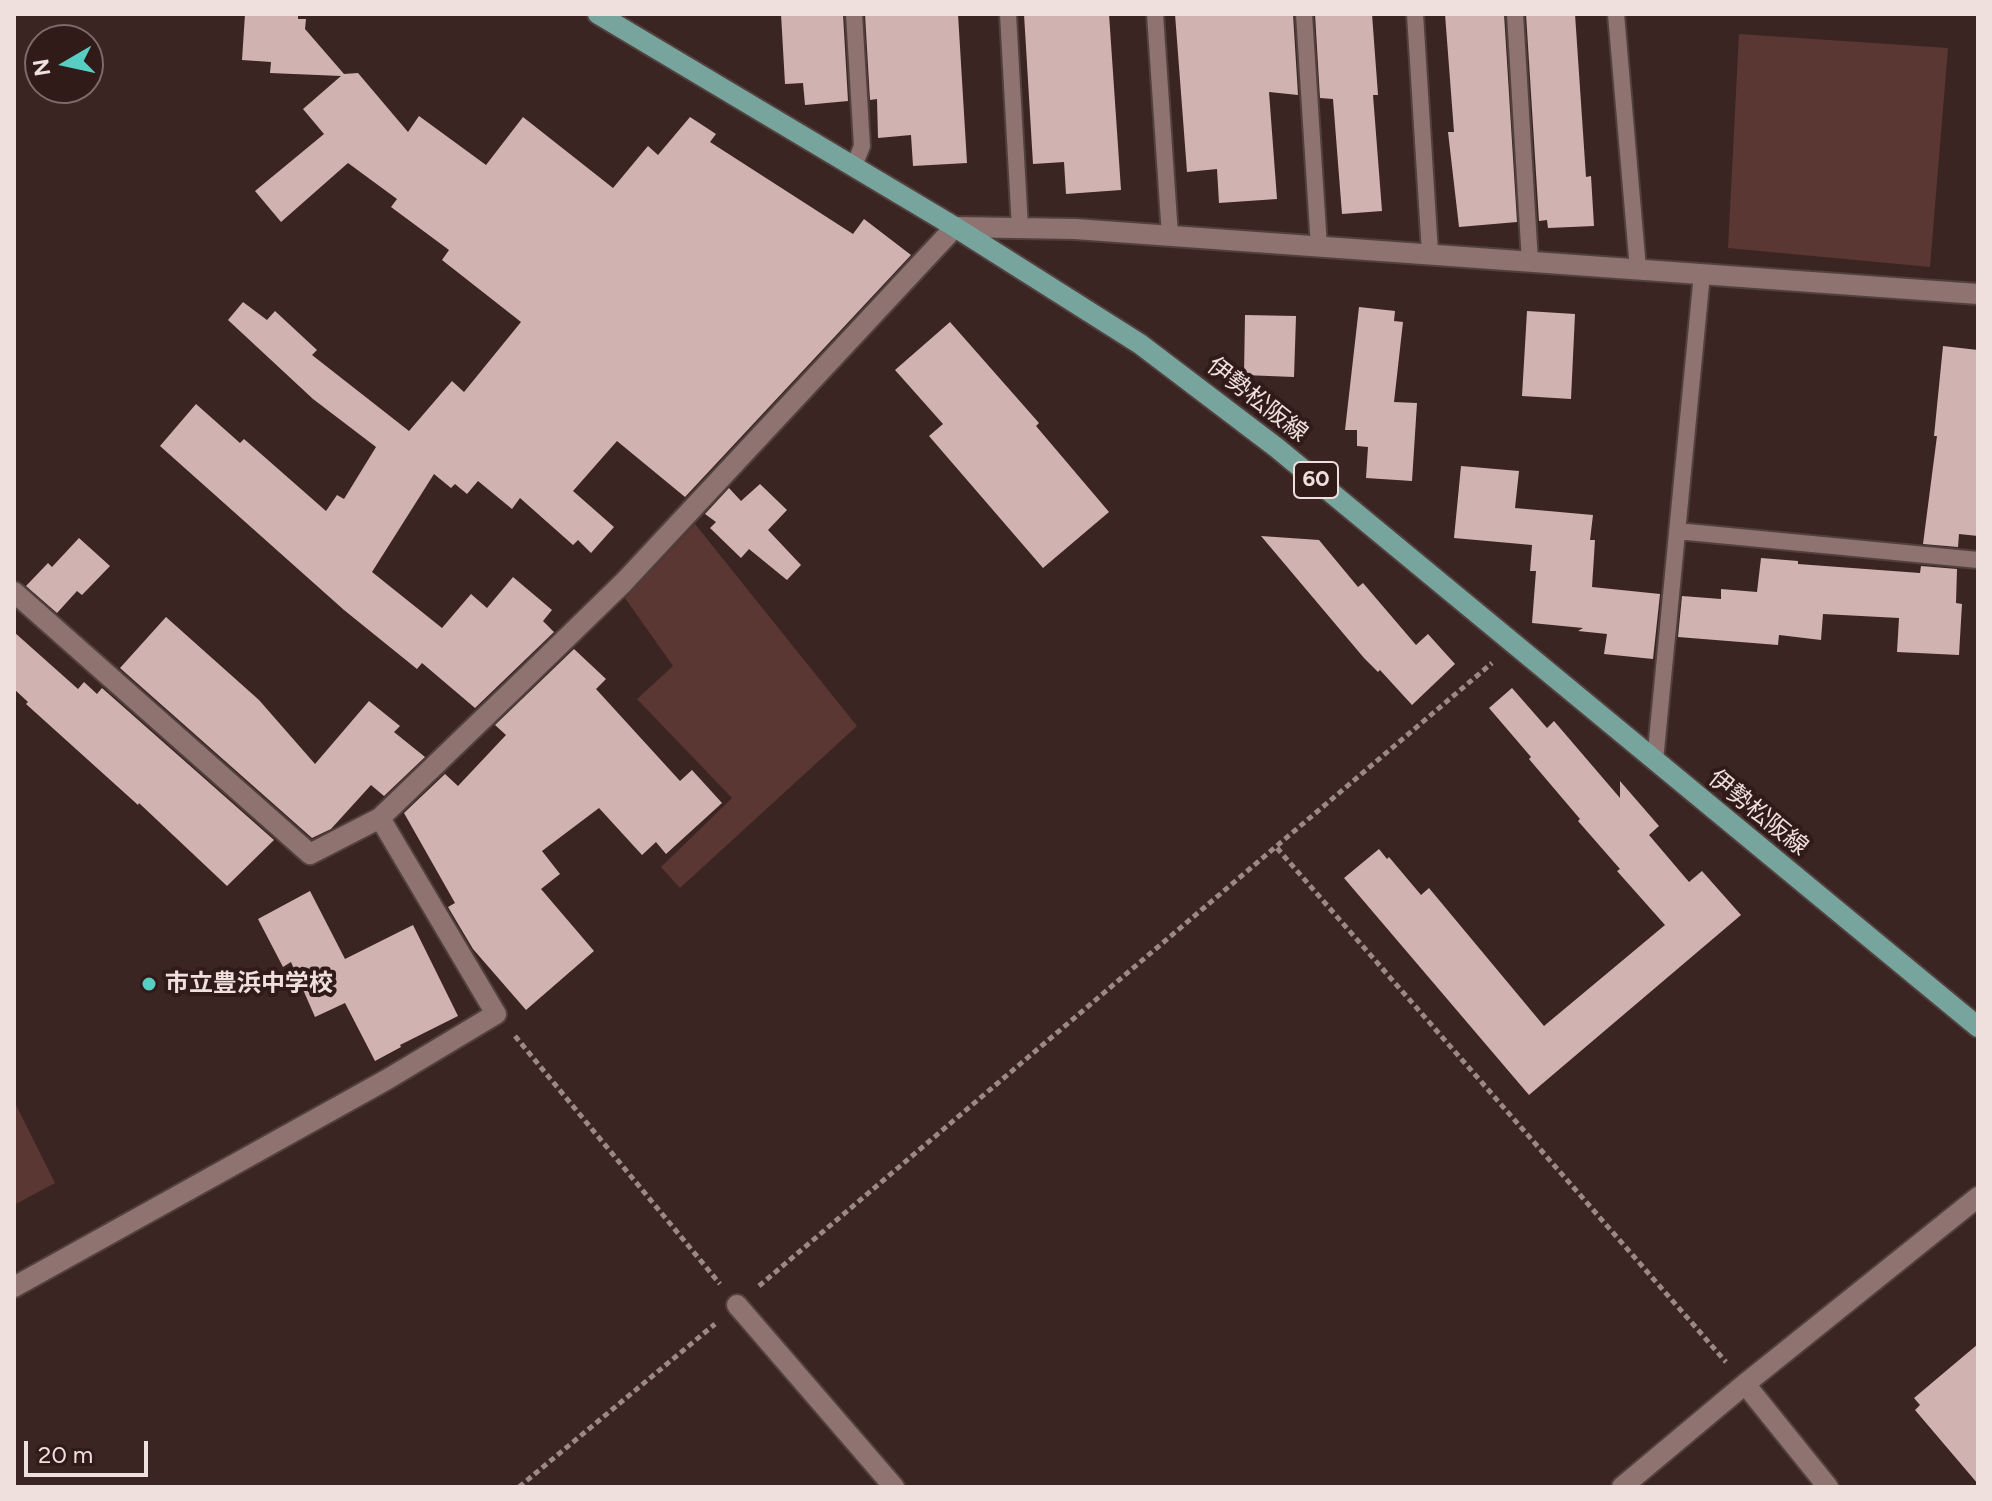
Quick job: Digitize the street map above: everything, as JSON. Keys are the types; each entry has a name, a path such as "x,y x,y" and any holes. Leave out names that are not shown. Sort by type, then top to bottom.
{"main road":[{"name":"伊勢松阪線","path":"598,14 955,227 1140,344 1277,448 1978,1027"}],"street":[{"path":"14,592 310,854 380,818 624,582 955,227 1170,236 1430,253 1978,294"},
{"path":"14,1287 386,1080 496,1014 380,818"},
{"path":"1622,1487 1978,1197"},
{"path":"737,1305 894,1487"},
{"path":"1745,1384 1828,1487"}],"lane":[{"path":"854,14 862,146 854,166"},
{"path":"1008,14 1020,228"},
{"path":"1155,14 1170,236"},
{"path":"1304,14 1319,247"},
{"path":"1415,14 1430,253"},
{"path":"1515,14 1530,262"},
{"path":"1616,14 1638,269"},
{"path":"1655,761 1702,274"},
{"path":"1677,531 1978,560"}],"path":[{"path":"519,1487 1513,645"},
{"path":"1277,848 1745,1384"},
{"path":"496,1014 737,1305"}],"shaded area":[{"path":"1739,34 1948,48 1930,267 1728,248"},
{"path":"695,524 857,726 680,888 661,867 732,798 637,699 673,666 625,598"},
{"path":"14,1101 55,1183 14,1205"}],"building":[{"path":"245,14 298,14 298,19 306,19 305,29 344,74 358,73 408,132 419,116 486,165 523,117 613,188 648,146 658,155 690,117 716,134 710,142 853,234 864,219 911,255 685,497 617,441 573,491 614,527 591,553 578,540 573,545 520,498 512,509 478,481 467,494 455,484 451,488 434,474 372,572 442,628 471,594 487,608 513,577 552,610 543,621 554,632 475,708 422,663 417,669 344,610 160,446 196,404 240,443 244,439 326,511 337,495 344,499 376,447 313,399 228,320 243,302 267,320 275,311 317,350 312,355 409,431 452,381 464,392 521,322 442,260 449,250 391,207 397,199 348,163 281,222 255,191 324,134 303,109 341,76 270,73 271,62 242,60"},
{"path":"781,14 843,14 848,101 805,105 803,83 785,84"},
{"path":"865,14 958,14 967,163 913,166 911,135 878,138 877,99 870,100"},
{"path":"1024,14 1109,14 1121,190 1066,194 1064,162 1033,164"},
{"path":"1175,14 1293,14 1298,95 1269,92 1277,199 1219,203 1217,169 1187,172"},
{"path":"1315,14 1372,14 1378,95 1373,95 1382,211 1342,214 1333,99 1320,98"},
{"path":"1445,14 1504,14 1517,222 1459,227 1448,132 1454,132"},
{"path":"1526,14 1575,14 1586,177 1591,176 1594,226 1548,228 1547,220 1539,221"},
{"path":"1359,307 1395,311 1394,321 1403,322 1394,402 1417,403 1412,481 1366,478 1368,447 1357,446 1357,430 1345,430"},
{"path":"1527,311 1575,314 1571,399 1522,396"},
{"path":"1245,315 1296,316 1294,377 1244,375"},
{"path":"950,322 1039,423 1036,426 1109,512 1043,568 929,436 943,424 895,370"},
{"path":"1943,346 1978,350 1978,536 1959,534 1958,547 1923,544 1937,436 1934,436"},
{"path":"1461,466 1519,471 1515,508 1593,515 1590,540 1595,540 1592,587 1660,594 1653,659 1604,654 1607,634 1578,631 1583,628 1532,623 1536,571 1530,571 1532,545 1454,538"},
{"path":"760,484 787,510 768,530 801,565 787,580 749,549 741,558 710,528 716,522 705,514 729,488 741,501"},
{"path":"1261,536 1319,540 1358,587 1363,583 1416,645 1428,634 1455,664 1412,705 1380,670 1378,672 1364,658"},
{"path":"79,538 110,566 82,595 77,591 57,613 26,586 48,563 52,567"},
{"path":"1761,558 1798,561 1798,564 1920,573 1921,566 1957,569 1956,603 1962,604 1959,655 1897,652 1899,618 1823,614 1821,640 1779,635 1778,645 1678,637 1682,596 1721,599 1721,589 1757,592"},
{"path":"166,617 259,700 315,764 369,701 400,726 394,732 425,757 384,796 371,785 331,829 312,838 120,668"},
{"path":"14,632 78,689 84,682 97,694 102,688 274,840 227,886 139,803 26,704 28,702 14,689"},
{"path":"574,649 606,679 596,689 680,781 692,770 722,803 666,854 656,842 642,855 599,808 542,851 560,874 541,889 594,951 526,1010 473,949 448,907 455,903 404,813 445,774 458,786 506,735 495,725"},
{"path":"1512,688 1547,728 1554,721 1620,798 1620,781 1659,826 1649,835 1689,882 1702,871 1741,915 1529,1095 1344,878 1379,849 1421,895 1429,888 1544,1026 1665,925 1617,871 1620,869 1489,708"},
{"path":"310,891 345,959 413,925 458,1016 375,1061 345,1003 315,1017 291,962 283,967 258,919"},
{"path":"1978,1344 1978,1484 1915,1410 1920,1405 1914,1398"}],"place":[{"name":"市立豊浜中学校","path":"149,984"}]}
